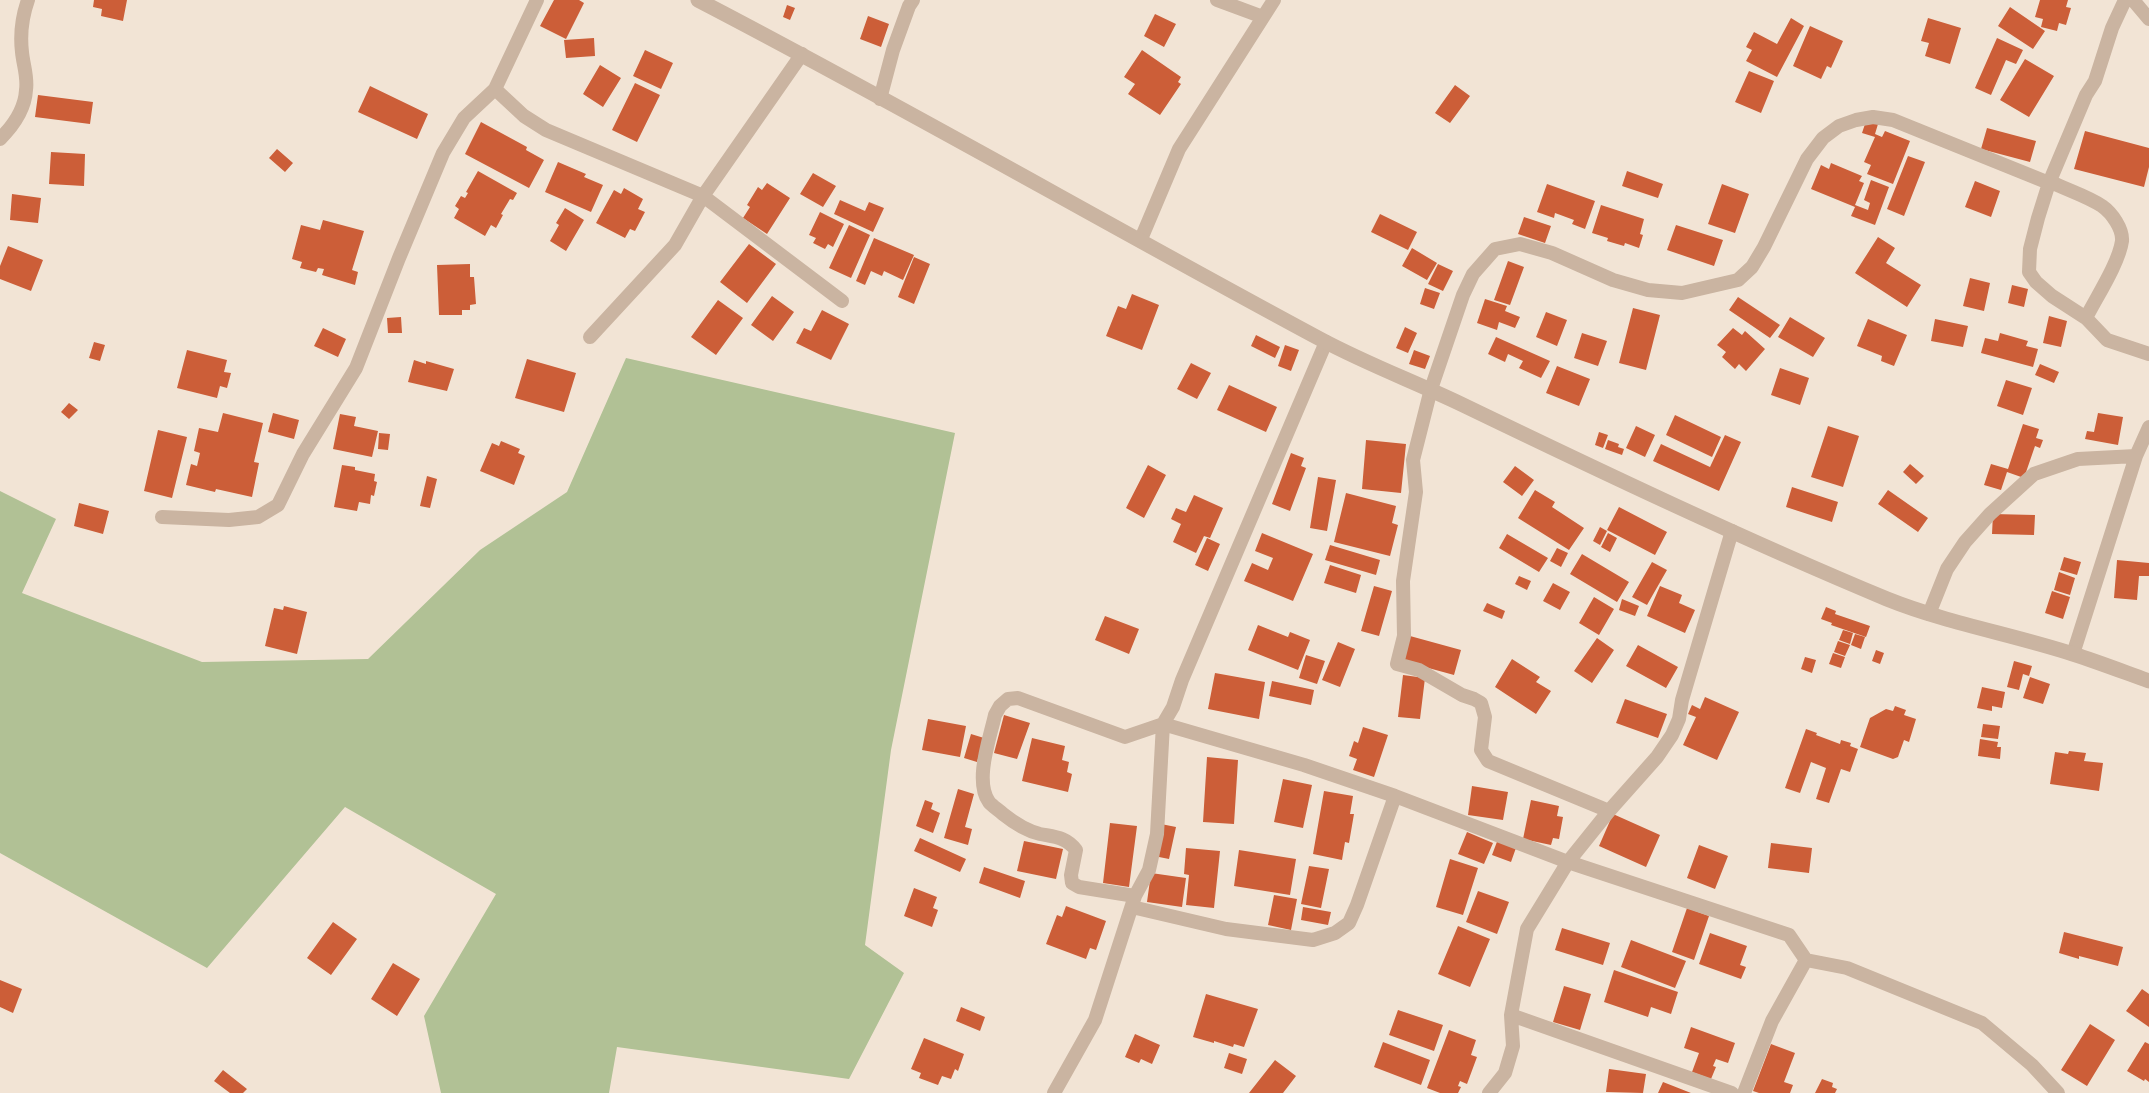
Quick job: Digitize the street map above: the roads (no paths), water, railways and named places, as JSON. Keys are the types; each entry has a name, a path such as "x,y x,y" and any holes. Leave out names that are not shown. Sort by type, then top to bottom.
{"street":[{"path":"0,139 10,129 21,111 26,90 22,27 27,0"},
{"path":"162,517 229,520 258,517 278,505 303,454 356,368 443,153 464,118 495,89 537,0"},
{"path":"698,0 802,54 880,99 1141,239 1326,342 1431,389 1572,458 1891,600 1929,614 2073,654 2149,681"},
{"path":"880,99 893,50 913,0"},
{"path":"1217,0 1263,17"},
{"path":"1141,239 1179,149 1274,0"},
{"path":"2125,0 2112,28 2095,81 2086,94 2050,182 2030,249 2029,272 2036,282 2052,296 2086,318 2107,340 2149,354"},
{"path":"2133,0 2149,19"},
{"path":"590,337 675,245 703,196 802,54"},
{"path":"495,89 524,116 546,130 703,196 842,301"},
{"path":"1609,811 1488,761 1481,750 1485,717 1480,704 1419,670 1398,664 1404,636 1403,581 1416,492 1413,460 1431,389 1473,274 1495,249 1520,244 1552,253 1613,280 1648,290 1682,293 1738,280 1752,267 1764,247 1807,159 1823,138 1839,126 1873,117 1893,120 2050,182 2102,206 2111,213 2122,240 2118,256 2086,318"},
{"path":"1054,1093 1095,1020 1133,902 1149,870 1157,834 1163,724 1173,707 1182,680 1326,342"},
{"path":"2073,654 2136,456 2149,427"},
{"path":"1929,614 1947,569 1965,542 1990,514 2034,474 2078,459 2136,456"},
{"path":"1489,1093 1505,1073 1513,1046 1511,1015 1527,929 1568,861 1657,757 1672,735 1680,719 1682,699 1732,531"},
{"path":"1395,796 1349,923 1335,933 1313,940 1226,929 1079,887 1072,883 1071,875 1076,850 1071,844 1058,836 1037,834 1012,822 990,802 984,791 982,773 999,706 1008,699 1018,698 1125,737 1163,724 1304,765 1395,796 1568,861 1789,935 1806,960 1847,968 1982,1023 2032,1065 2058,1093"},
{"path":"1744,1093 1772,1021 1806,960"},
{"path":"1511,1015 1732,1093"}]}
